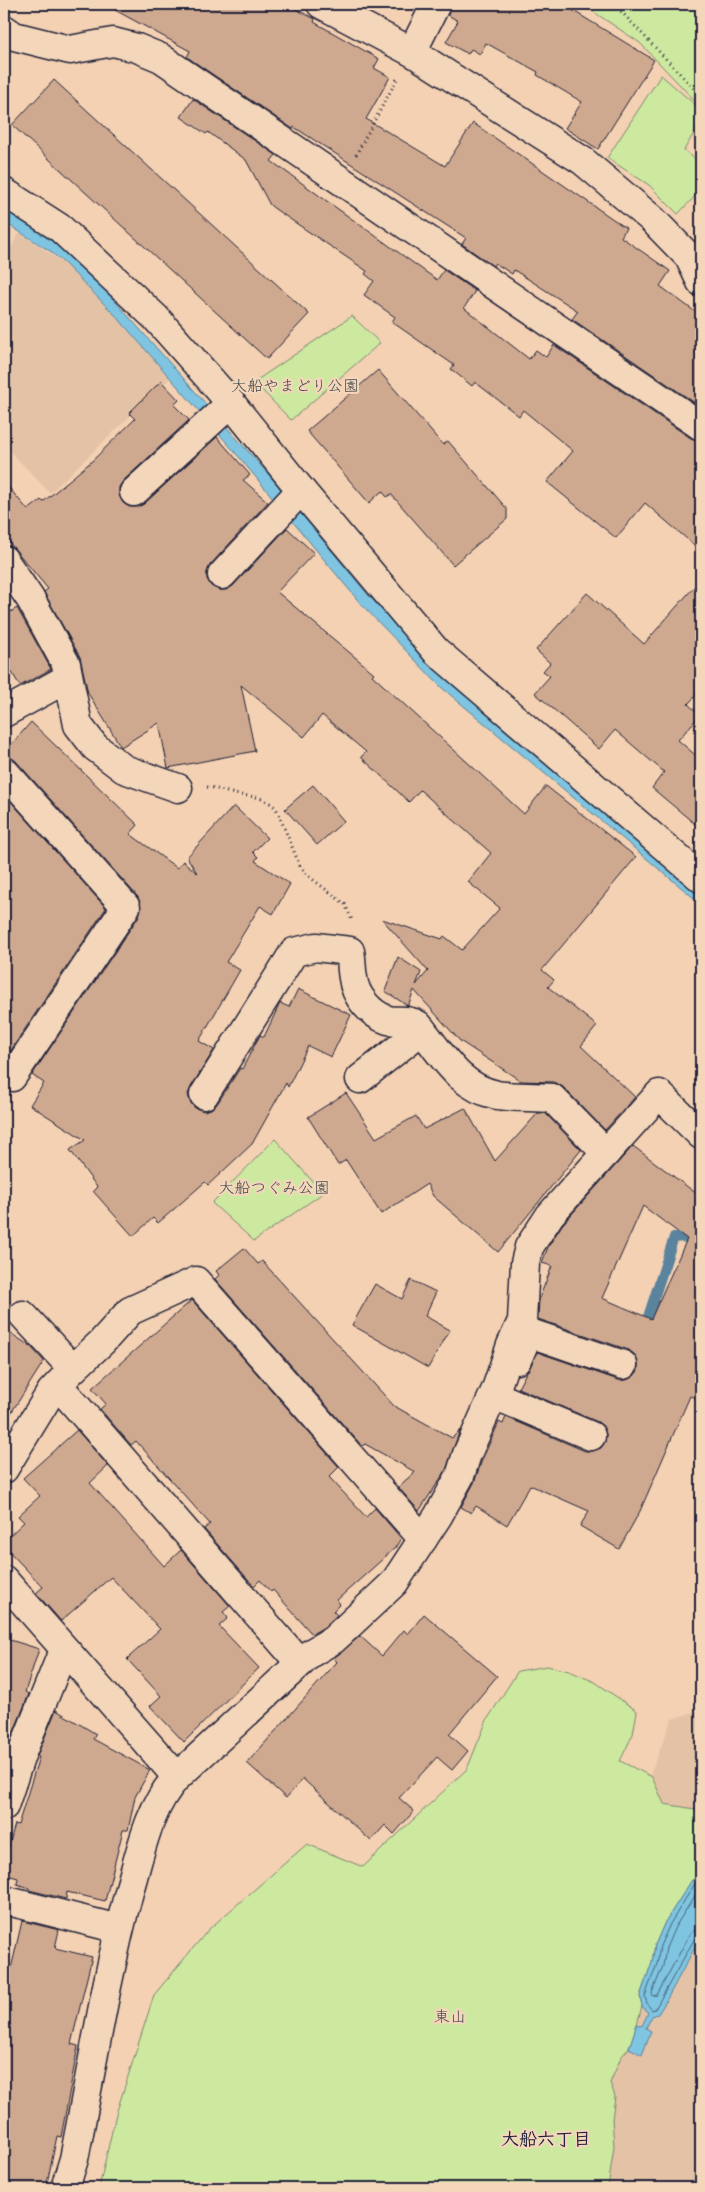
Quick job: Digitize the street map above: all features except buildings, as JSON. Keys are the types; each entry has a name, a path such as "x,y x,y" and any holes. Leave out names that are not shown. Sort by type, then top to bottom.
{"street":[{"path":"321,4 412,52 583,160 653,220 689,257 701,282"},
{"path":"412,52 436,4"},
{"path":"4,29 14,36 70,50 113,42 137,48 161,58 343,180 701,426"},
{"path":"4,192 60,228 156,318 231,403 436,651 701,878"},
{"path":"134,492 231,403"},
{"path":"222,575 301,490"},
{"path":"4,560 36,609 66,664 78,725 94,747 124,769 178,788"},
{"path":"4,713 68,678"},
{"path":"4,771 126,907 12,1077 4,1071"},
{"path":"204,1095 294,952 316,947 350,951 353,979 359,996 370,1009 387,1019 412,1021 422,1030 463,1080 474,1088 498,1095 552,1098 606,1153"},
{"path":"387,1019 367,1073 422,1030"},
{"path":"498,1396 522,1321 525,1263 529,1247 550,1215 659,1094 701,1135"},
{"path":"4,1469 51,1392 102,1342 130,1311 196,1281 422,1538"},
{"path":"23,1316 66,1377 300,1663"},
{"path":"65,2188 74,2159 119,1928 142,1844 154,1812 171,1784 311,1653 334,1640 394,1583 438,1516 460,1476 467,1454 498,1396 526,1337 530,1333 622,1365"},
{"path":"498,1396 591,1436"},
{"path":"4,1580 178,1777"},
{"path":"4,1806 21,1755 55,1669 67,1652"},
{"path":"4,1900 119,1928"}],"path":[{"path":"614,4 701,96"},
{"path":"343,180 412,52"},
{"path":"178,788 217,788 232,794 262,797 270,802 276,808 300,866 307,876 345,904 354,922"}],"shaded area":[{"path":"20,233 64,263 117,317 170,378 50,493 4,445 4,258"},
{"path":"701,1705 701,2188 598,2188 562,1998 672,1719 697,1711"}],"green space":[{"path":"582,4 701,4 701,107 640,43"},
{"path":"661,75 701,110 701,121 684,150 701,164 701,190 678,214 649,185 607,158"},
{"name":"大船やまどり公園","path":"352,316 380,343 291,420 254,382"},
{"name":"大船つぐみ公園","path":"275,1139 323,1193 254,1241 212,1203"},
{"name":"東山","path":"547,1666 569,1671 595,1682 637,1711 633,1734 620,1761 652,1777 664,1804 695,1809 701,1813 701,1878 692,1880 665,1922 655,1945 652,1962 640,1996 642,2006 629,2048 621,2057 610,2083 615,2096 612,2119 614,2146 608,2188 99,2188 116,2114 154,1995 209,1929 307,1844 363,1867 467,1769 487,1720 518,1671"}],"water":[{"path":"4,209 53,242 98,282 269,475 369,596 449,679 701,889 701,904 441,687 361,604 234,451 117,317 50,251 4,222"},
{"path":"701,1878 701,1936 666,2001 658,2014 652,2016 646,2028 651,2031 642,2055 629,2048 637,2024 642,2026 648,2013 642,2006 640,1996 652,1962 655,1945 665,1922 692,1880"}],"waterway":[{"path":"644,1329 674,1237 701,1239"}],"district":[{"name":"大船六丁目","path":"546,2139"}]}
